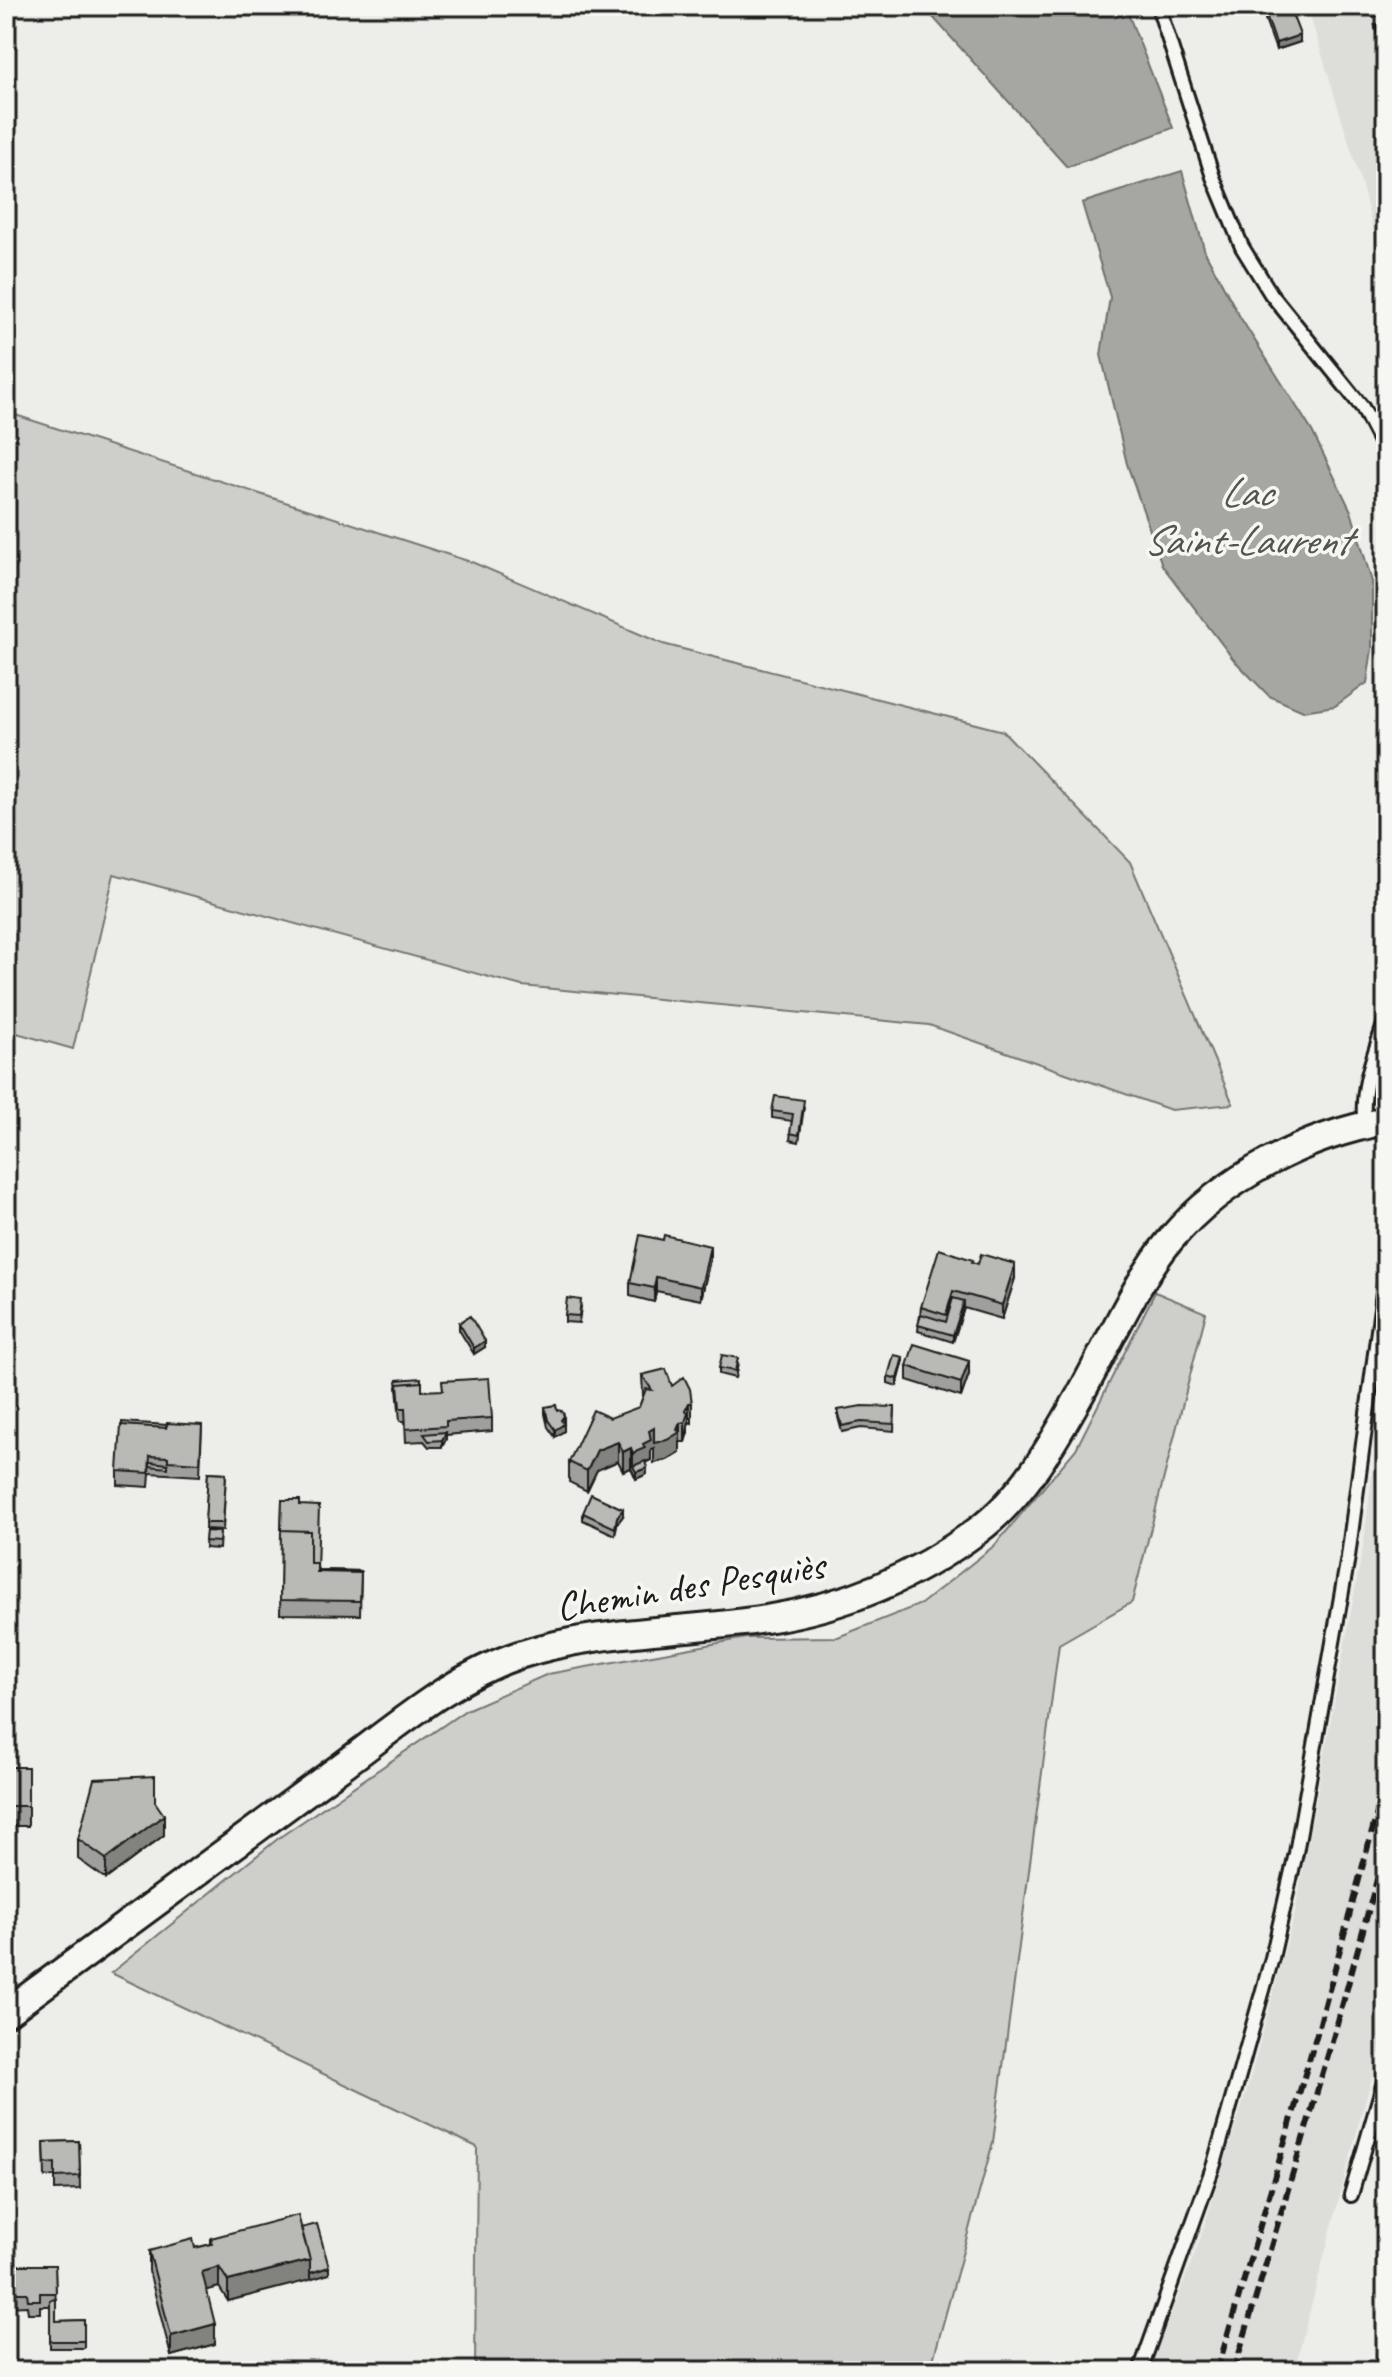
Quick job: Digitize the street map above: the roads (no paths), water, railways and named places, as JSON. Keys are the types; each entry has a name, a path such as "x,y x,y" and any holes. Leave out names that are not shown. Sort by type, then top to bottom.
{"street":[{"name":"Chemin des Pesquiès","path":"6,2013 179,1883 466,1678 520,1655 598,1637 765,1619 838,1604 888,1585 939,1558 982,1527 1014,1496 1058,1435 1142,1281 1170,1240 1201,1208 1272,1161 1299,1148 1375,1123"}],"lane":[{"path":"1158,6 1213,177 1242,247 1271,294 1362,407 1386,453"},
{"path":"1375,1123 1362,1109 1372,1062 1386,1019"},
{"path":"1140,2371 1214,2164 1272,1958 1296,1853 1348,1557 1386,1270"},
{"path":"1351,2195 1386,2075"}],"water":[{"path":"923,6 1125,6 1173,128 1067,167"},
{"name":"Lac Saint-Laurent","path":"1182,171 1205,252 1240,317 1312,431 1351,511 1372,582 1372,649 1367,683 1335,706 1303,711 1269,696 1234,660 1162,565 1127,464 1101,355 1110,297 1082,203"}],"railway":[{"path":"1372,6 1386,63"},
{"path":"1217,2371 1320,2023 1386,1780"},
{"path":"1234,2371 1336,2028 1386,1847"}]}
